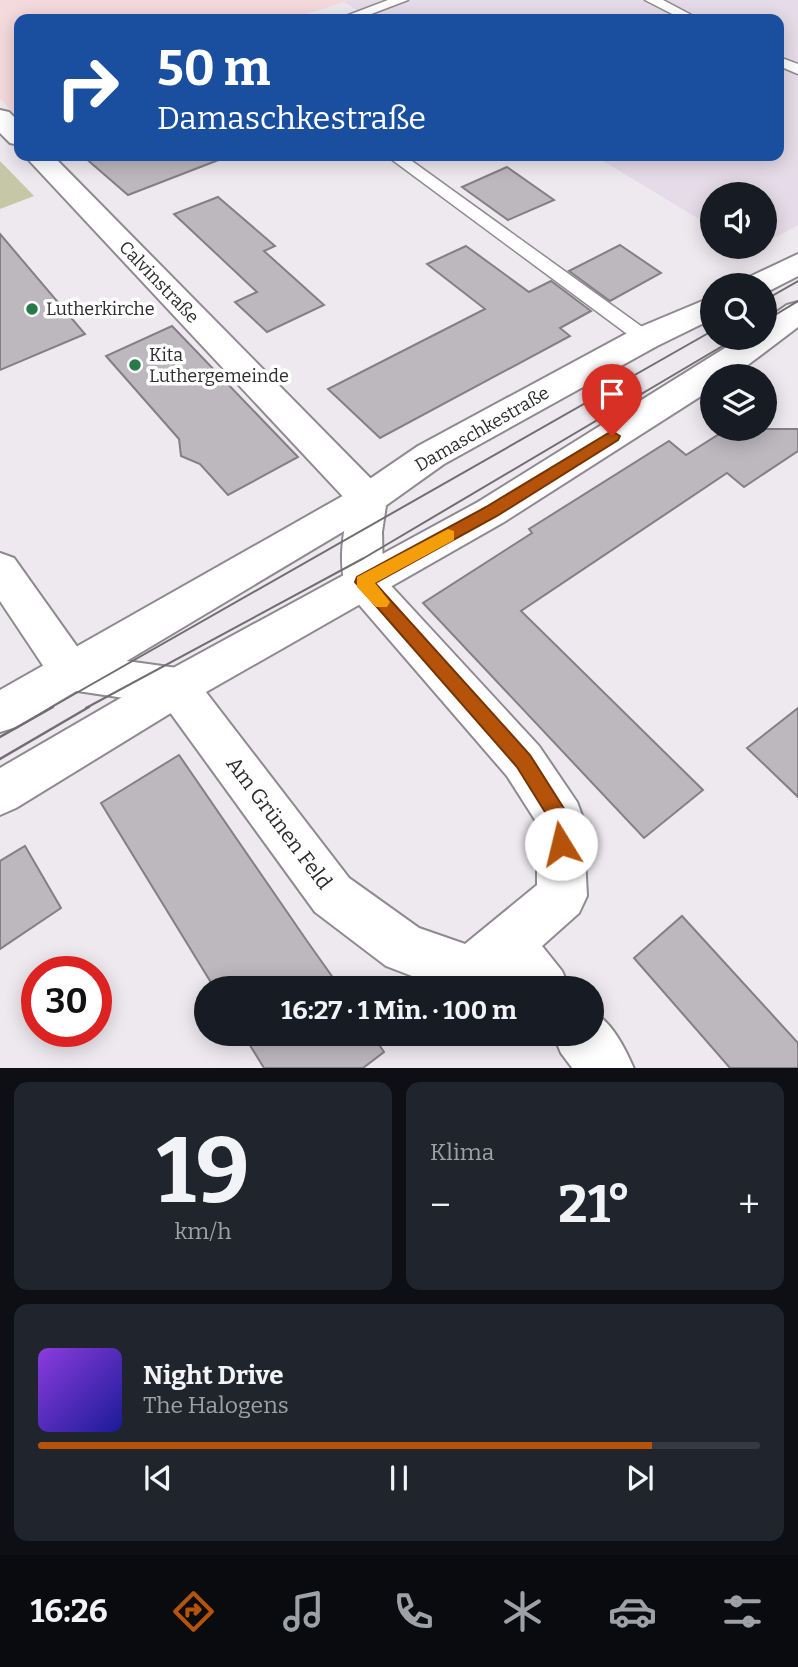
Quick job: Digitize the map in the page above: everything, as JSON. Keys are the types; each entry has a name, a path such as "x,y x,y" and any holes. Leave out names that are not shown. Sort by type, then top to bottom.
{"street":[{"path":"0,118 14,132"},
{"name":"Calvinstraße","path":"43,161 368,499"},
{"path":"777,275 798,263"},
{"path":"777,327 798,312"},
{"name":"Damaschkestraße","path":"0,713 368,499 431,455 645,338 700,313"},
{"path":"0,793 177,687 491,512 747,350"},
{"path":"363,582 363,532 368,499"},
{"path":"0,569 71,672 177,687"},
{"name":"Am Grünen Feld","path":"177,687 332,895 404,948 471,972 562,896 560,818 523,761 363,582"},
{"path":"506,942 533,976"},
{"path":"589,1046 606,1068"}],"lane":[{"path":"360,14 401,0"},
{"path":"652,0 681,14"},
{"path":"402,161 645,338"}],"shaded area":[{"path":"0,0 350,0 307,14 14,14 14,113 0,99"},
{"path":"798,0 798,225 777,236 777,182 700,182 700,220 603,161 784,161 784,14 364,14 344,2"}],"green space":[{"path":"0,161 34,196 0,209"}],"building":[{"path":"89,161 216,161 128,195"},
{"path":"507,167 554,200 508,220 462,187"},
{"path":"218,197 275,246 264,251 324,305 267,332 235,302 257,292 174,214"},
{"name":"Lutherkirche","path":"0,234 85,334 0,370"},
{"path":"620,245 661,273 610,301 569,271"},
{"path":"466,246 529,292 551,281 591,311 560,328 570,336 380,438 328,389 485,309 427,264"},
{"path":"172,326 298,457 228,495 200,464 181,456 179,439 106,356"},
{"path":"777,429 798,429 798,451 744,487 727,473 521,611 703,790 644,838 423,603 532,533 529,529 669,441 686,455 708,441 777,441"},
{"path":"798,708 798,797 747,748"},
{"path":"179,755 332,976 207,976 101,803"},
{"path":"25,846 61,908 0,949 0,861"},
{"path":"682,916 798,1043 798,1068 730,1068 634,958"},
{"path":"250,1046 380,1046 384,1052 363,1068 264,1068"}],"tram line":[{"path":"777,293 798,281"},
{"path":"777,314 798,301"},
{"path":"50,708 700,338"},
{"path":"86,708 364,558 716,350"},
{"path":"0,737 53,707"},
{"path":"0,759 89,707"}],"slow traffic":[{"path":"382,602 363,582 448,535"}],"place":[{"name":"Lutherkirche","path":"32,309"},
{"name":"Kita Luthergemeinde","path":"135,365"}],"route":[{"path":"561,844 560,818 523,761 363,582 491,512 612,436"}]}
